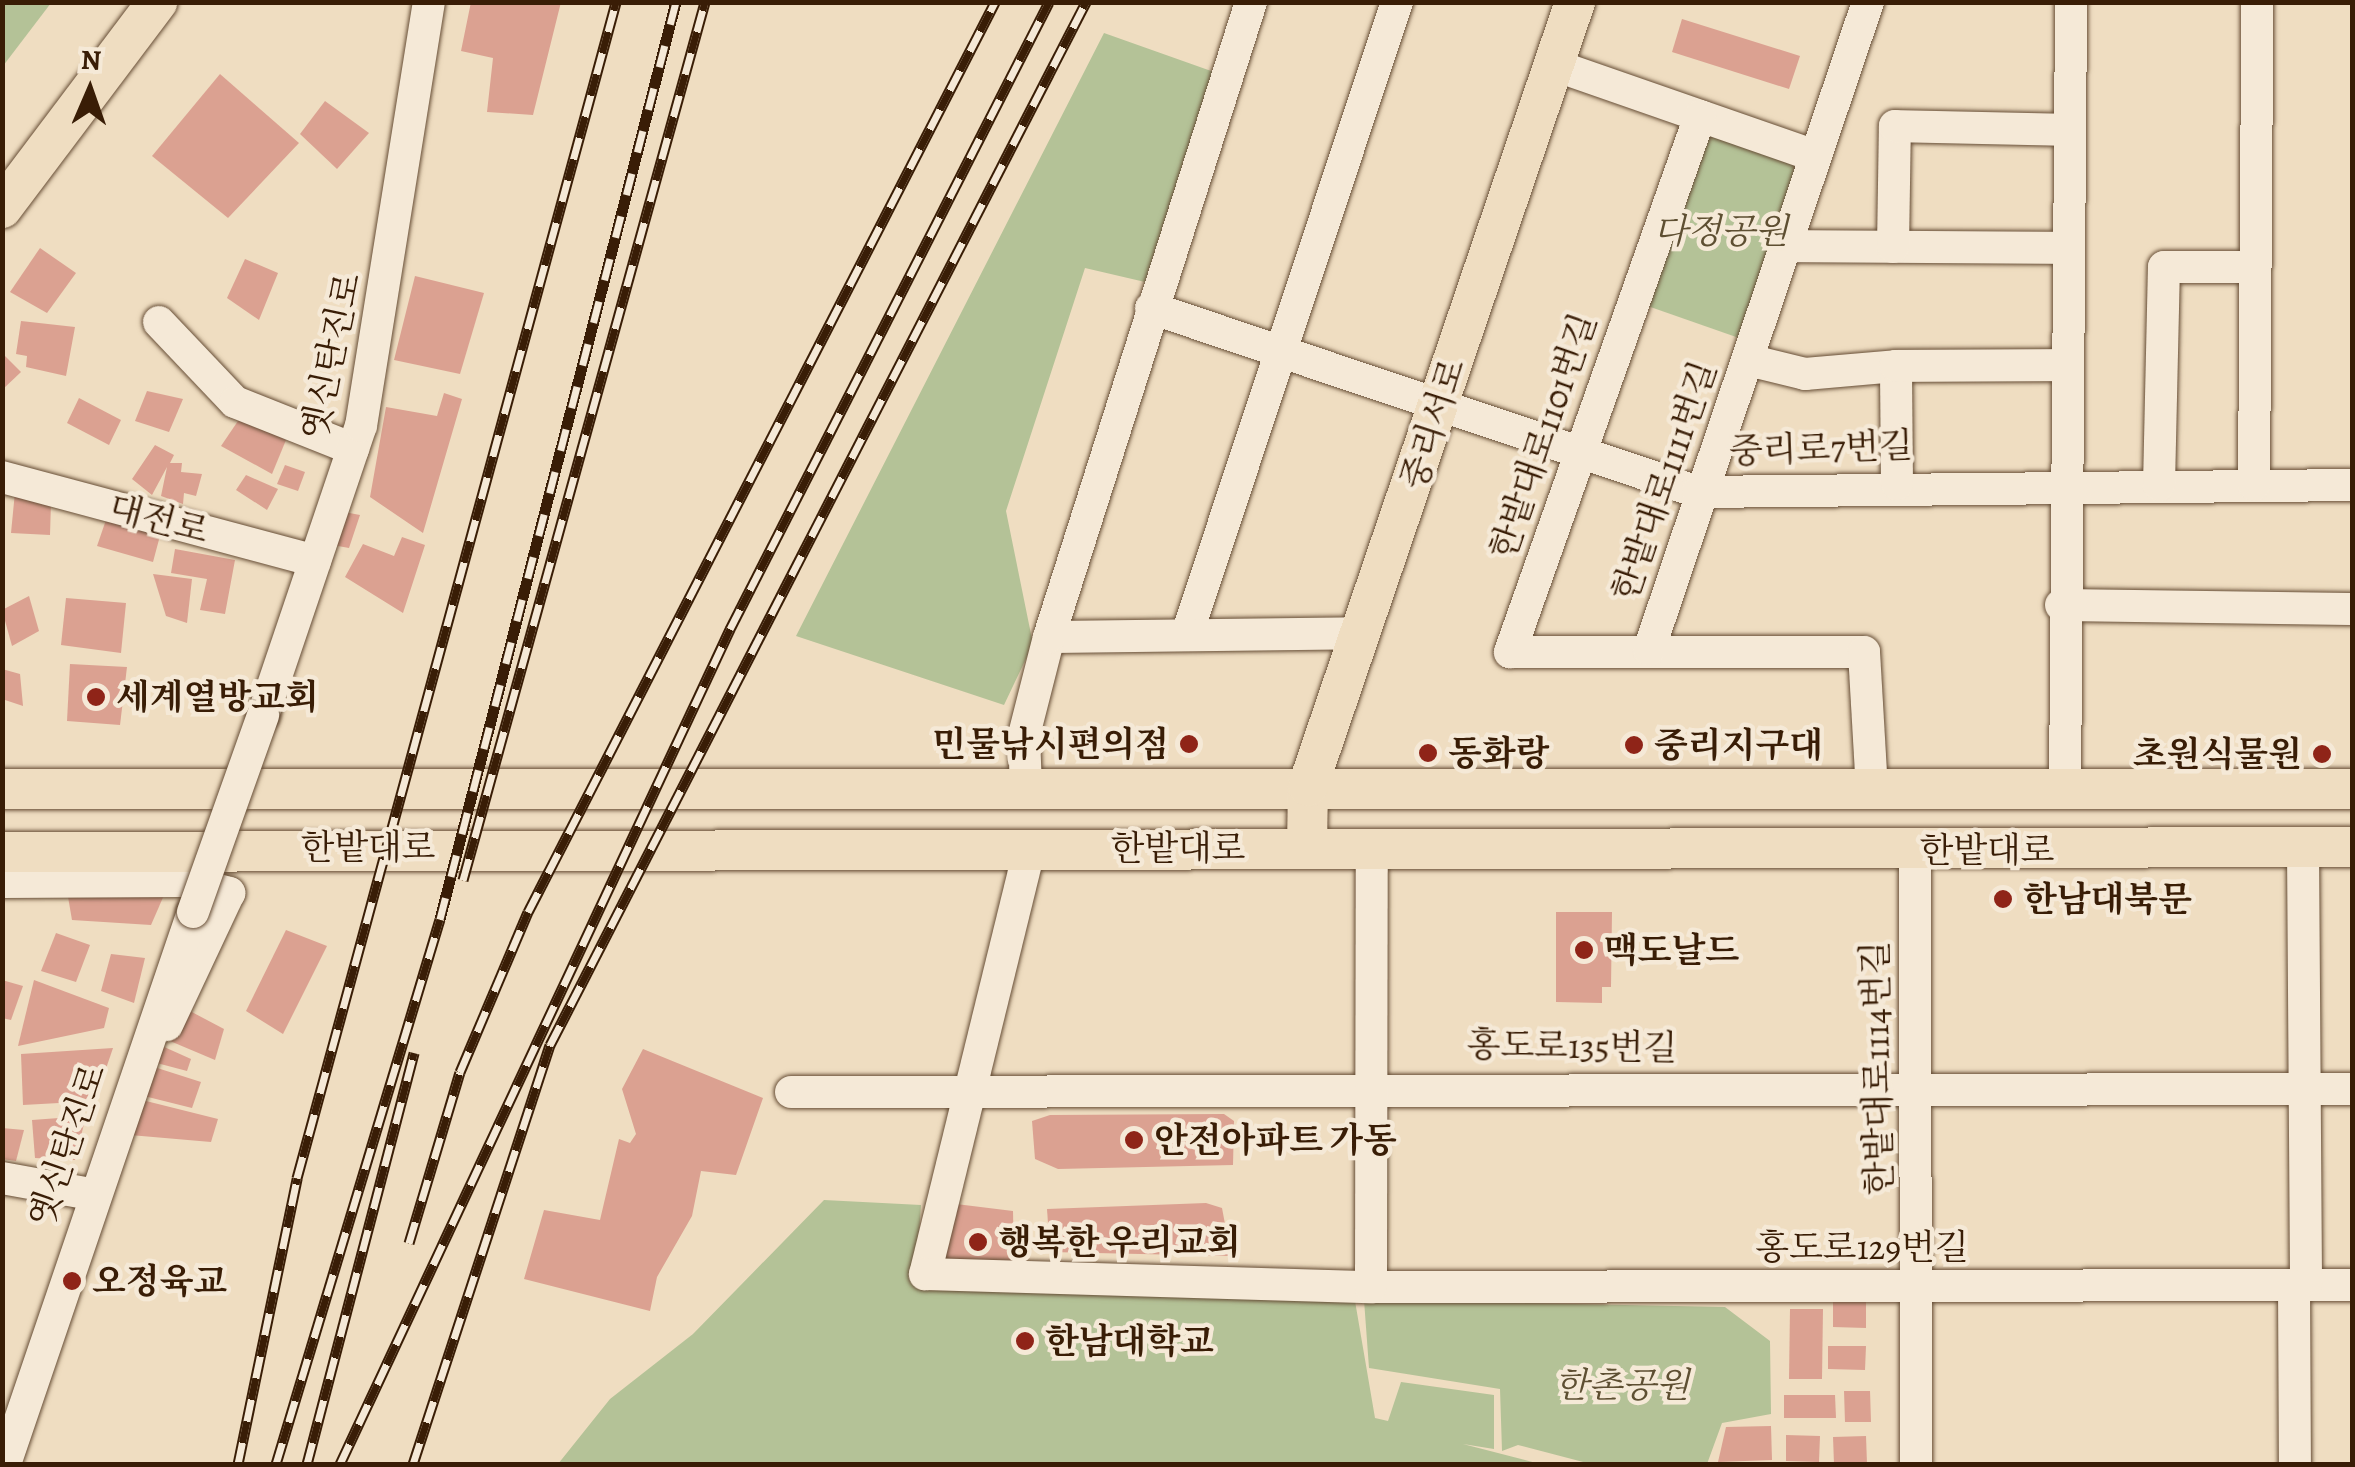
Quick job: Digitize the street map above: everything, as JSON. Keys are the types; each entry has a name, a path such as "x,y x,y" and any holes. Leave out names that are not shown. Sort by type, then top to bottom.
{"main road":[{"path":"2,208 157,2"},
{"name":"중리서로","path":"1307,848 1308,786 1364,633 1576,2"},
{"name":"한밭대로","path":"2,789 2352,789"},
{"name":"한밭대로","path":"2,852 1030,847 1915,851 2352,847"}],"street":[{"name":"옛신탄진로","path":"5,1464 91,1194 263,715 353,450 430,2"},
{"path":"1026,788 1024,735 1049,637 1251,2"},
{"path":"1187,634 1398,2"},
{"name":"한밭대로1111번길","path":"1868,2 1748,360 1698,492 1649,650 1864,652 1872,791"},
{"path":"2065,792 2062,606 2071,2"},
{"path":"2254,485 2257,2"},
{"path":"1554,65 1816,156"},
{"name":"한밭대로1101번길","path":"1649,650 1510,652 1700,116"},
{"path":"1893,247 1895,126 2069,130"},
{"path":"1786,246 2067,248"},
{"path":"2159,485 2164,267 2255,267"},
{"name":"중리로7번길","path":"1151,308 1698,492 1897,484 2352,485"},
{"path":"159,322 235,402 353,450"},
{"path":"1748,360 1805,374 1896,366 2065,366"},
{"path":"1896,366 1897,484"},
{"name":"대전로","path":"2,478 315,562"},
{"path":"2062,606 2352,609"},
{"path":"1049,637 1364,633"},
{"path":"967,1089 1030,847"},
{"path":"2294,1464 2300,1285 2303,848"},
{"path":"1370,1287 1372,851"},
{"name":"한밭대로1114번길","path":"1915,851 1920,1286 1916,1464"},
{"path":"2,882 184,881 229,893 172,1026 153,1023"},
{"name":"홍도로135번길","path":"791,1092 1372,1085 2352,1089"},
{"name":"홍도로129번길","path":"967,1089 925,1274 1370,1287 2352,1285"},
{"path":"2,1178 91,1194"}],"green space":[{"path":"2,3 51,3 3,66"},
{"path":"1104,33 1214,72 1145,282 1085,268 1006,511 1033,644 1004,705 796,636"},
{"name":"다정공원","path":"1702,124 1802,159 1739,338 1639,303"},
{"name":"한남대학교","path":"824,1200 921,1205 916,1280 1355,1301 1375,1418 1388,1421 1401,1382 1494,1395 1494,1449 1463,1444 1540,1464 558,1464 610,1399 693,1334"},
{"name":"한촌공원","path":"1364,1300 1725,1307 1770,1341 1771,1414 1722,1423 1707,1464 1587,1463 1518,1445 1502,1451 1500,1389 1369,1368"}],"building":[{"path":"471,2 561,2 533,115 487,112 493,58 461,51"},
{"path":"1682,19 1800,56 1789,89 1672,52"},
{"path":"220,74 299,143 228,218 152,156"},
{"path":"325,101 369,133 337,169 300,134"},
{"path":"40,248 76,273 47,313 10,292"},
{"path":"245,259 278,273 259,320 227,298"},
{"path":"415,276 484,293 460,374 394,360"},
{"path":"21,321 75,327 66,376 26,367 27,356 16,354"},
{"path":"2,353 21,372 2,390"},
{"path":"147,391 183,399 169,432 135,421"},
{"path":"444,393 462,399 423,533 370,497 386,407 437,416"},
{"path":"79,398 121,420 109,445 67,423"},
{"path":"240,418 286,440 272,474 221,446"},
{"path":"155,445 174,455 170,463 182,463 181,472 202,474 196,496 184,493 183,504 161,496 167,467 152,495 132,479"},
{"path":"285,465 305,472 298,491 277,484"},
{"path":"246,475 278,489 267,510 236,490"},
{"path":"15,492 51,502 50,535 11,533"},
{"path":"339,511 360,515 349,548 327,544"},
{"path":"107,517 161,532 153,562 97,546"},
{"path":"402,537 425,545 403,613 345,577 363,544 394,556"},
{"path":"175,549 235,560 225,614 200,610 207,579 171,573"},
{"path":"153,574 192,579 187,623 166,616"},
{"path":"29,596 39,631 12,646 2,610"},
{"path":"66,598 126,603 121,653 61,645"},
{"path":"70,664 127,667 120,725 67,721"},
{"path":"2,669 20,674 23,706 2,699"},
{"path":"168,886 151,925 72,920 67,891"},
{"name":"맥도날드","path":"1556,912 1612,912 1611,987 1602,987 1602,1003 1556,1002"},
{"path":"286,930 327,946 283,1034 246,1011"},
{"path":"56,933 90,945 76,982 41,971"},
{"path":"111,954 145,958 134,1003 101,991"},
{"path":"2,980 23,986 11,1020 2,1018"},
{"path":"34,980 109,1008 104,1028 18,1046"},
{"path":"188,1010 224,1029 215,1060 170,1041"},
{"path":"162,1046 191,1059 187,1071 153,1062"},
{"path":"113,1048 95,1101 23,1105 21,1054"},
{"path":"643,1049 763,1098 736,1175 701,1171 692,1216 657,1277 650,1311 524,1279 544,1210 600,1220 619,1139 630,1143 636,1134 622,1089"},
{"path":"151,1066 201,1082 192,1108 140,1095"},
{"path":"142,1100 218,1119 211,1142 130,1135"},
{"name":"안전아파트 가동","path":"1224,1114 1234,1121 1233,1165 1058,1169 1035,1159 1032,1121 1050,1115"},
{"path":"86,1116 75,1160 35,1158 32,1120"},
{"path":"2,1128 24,1130 16,1161 2,1159"},
{"name":"행복한 우리교회","path":"948,1203 1013,1211 1014,1263 939,1260"},
{"path":"1206,1203 1222,1208 1231,1256 1050,1252 1047,1209"},
{"path":"1833,1300 1866,1301 1866,1328 1833,1327"},
{"path":"1790,1309 1823,1309 1822,1379 1789,1379"},
{"path":"1828,1346 1866,1346 1865,1370 1828,1369"},
{"path":"1844,1391 1870,1391 1871,1422 1845,1422"},
{"path":"1784,1395 1835,1395 1836,1418 1784,1418"},
{"path":"1771,1426 1772,1460 1718,1462 1726,1427"},
{"path":"1786,1435 1820,1436 1819,1462 1786,1461"},
{"path":"1866,1436 1867,1464 1834,1464 1833,1437"}],"railway":[{"path":"238,1464 297,1178 616,2"},
{"path":"276,1464 440,919 676,2"},
{"path":"463,880 705,2"},
{"path":"409,1243 460,1072 528,912 995,2"},
{"path":"340,1464 730,629 1049,2"},
{"path":"413,1464 550,1045 1086,2"},
{"path":"307,1464 414,1053"}],"place":[{"name":"세계열방교회","path":"96,697"},
{"name":"민물낚시편의점","path":"1189,744"},
{"name":"중리지구대","path":"1634,745"},
{"name":"동화랑","path":"1428,753"},
{"name":"초원식물원","path":"2322,754"},
{"name":"한남대북문","path":"2003,899"},
{"name":"맥도날드","path":"1584,950"},
{"name":"안전아파트 가동","path":"1134,1140"},
{"name":"행복한 우리교회","path":"978,1242"},
{"name":"오정육교","path":"72,1281"},
{"name":"한남대학교","path":"1025,1341"}]}
